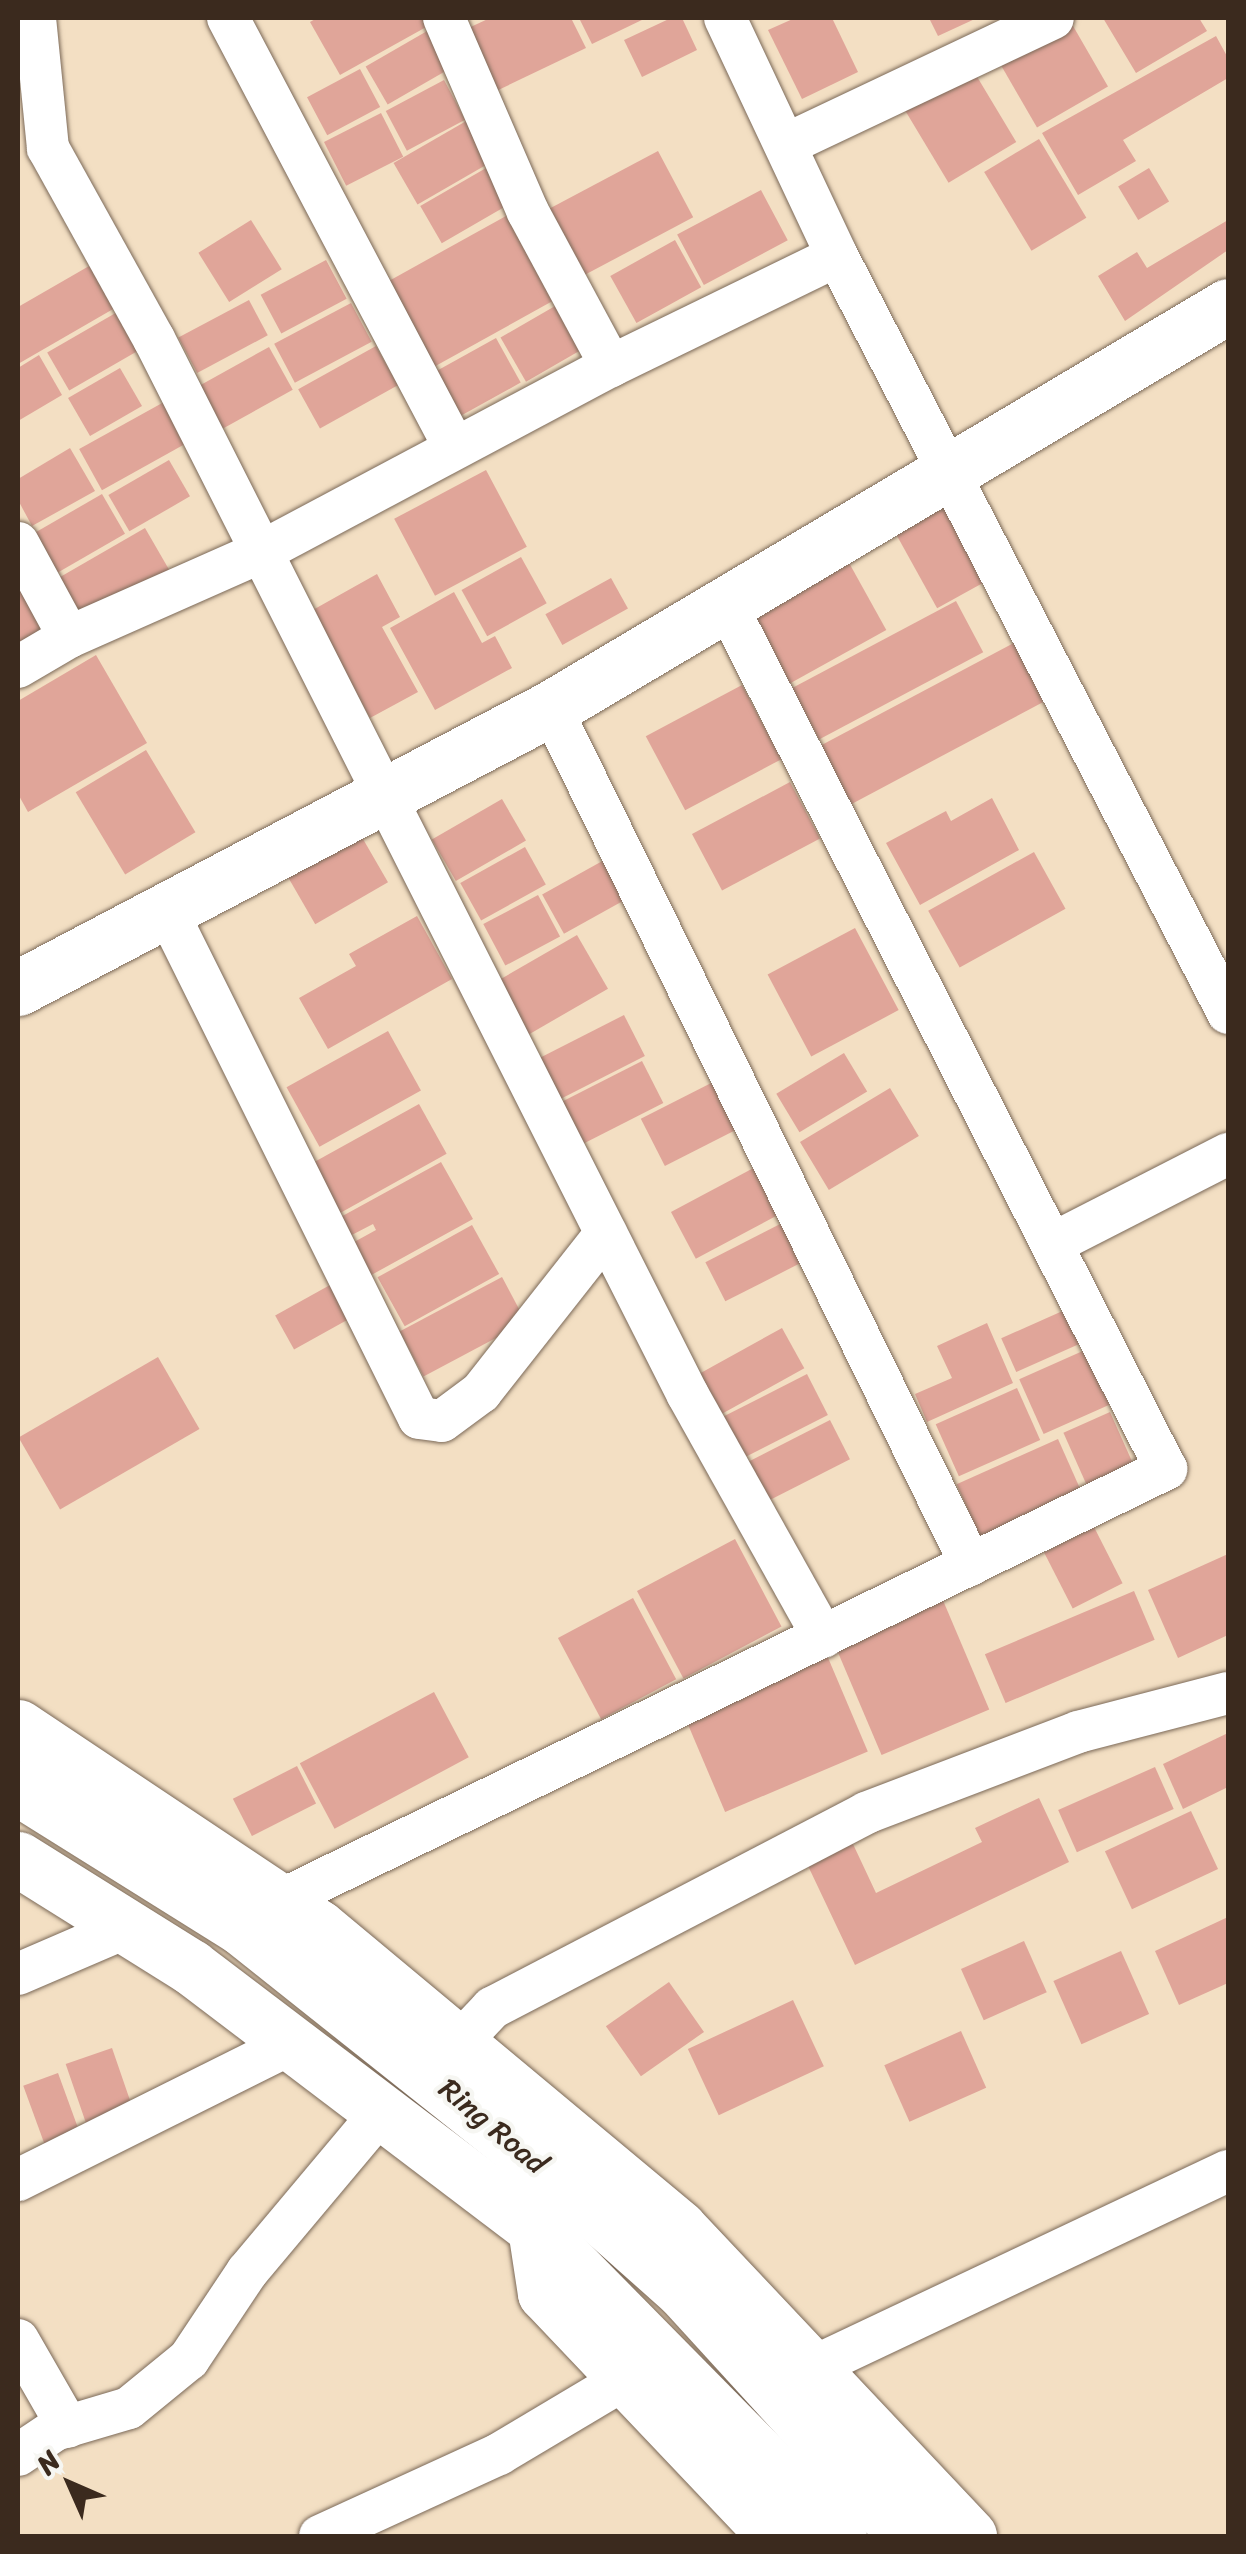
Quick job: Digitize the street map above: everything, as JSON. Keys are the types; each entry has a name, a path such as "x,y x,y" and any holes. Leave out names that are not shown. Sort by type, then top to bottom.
{"main road":[{"path":"18,988 551,708 1228,306"},
{"path":"18,1727 280,1901 458,2044 540,2139 679,2228 969,2536"},
{"name":"Ring Road","path":"18,1788 242,1928 540,2139 907,2536"},
{"name":"Ring Road","path":"32,1878 125,1928 295,2042 535,2228 839,2536"},
{"path":"535,2228 545,2293 776,2536"}],"street":[{"path":"35,18 48,148 154,339 382,797 606,1233 823,1637"},
{"path":"228,18 454,447"},
{"path":"444,18 528,212 611,366"},
{"path":"725,18 837,256 1228,1013"},
{"path":"787,144 1053,18"},
{"path":"18,668 69,637 259,553 611,366 837,256"},
{"path":"18,542 69,637"},
{"path":"280,1901 1166,1468 726,604"},
{"path":"551,708 971,1566"},
{"path":"166,910 418,1418 442,1421 481,1392 606,1233"},
{"path":"1052,1244 1228,1154"},
{"path":"458,2044 492,2008 866,1812 1078,1732 1228,1693"},
{"path":"18,1974 125,1928"},
{"path":"18,2180 295,2042"},
{"path":"18,2454 68,2427 129,2408 190,2359 247,2272 383,2110"},
{"path":"810,2368 1228,2171"},
{"path":"18,2340 68,2427"},
{"path":"320,2536 499,2454 625,2378"}],"building":[{"path":"317,18 437,21 340,75 310,22"},
{"path":"490,18 571,18 586,48 492,93 462,31"},
{"path":"579,18 646,18 592,44"},
{"path":"671,18 682,18 697,50 642,77 624,40"},
{"path":"795,18 832,18 858,72 802,99 768,30"},
{"path":"929,18 977,18 938,36"},
{"path":"1103,18 1199,18 1207,31 1136,73"},
{"path":"1069,19 1108,87 1037,128 998,60"},
{"path":"441,23 463,61 388,105 366,66"},
{"path":"1216,36 1228,58 1228,78 1123,140 1136,161 1078,195 1042,133"},
{"path":"360,69 380,107 327,135 307,97"},
{"path":"973,70 1016,142 949,183 905,111"},
{"path":"444,80 465,120 407,151 386,111"},
{"path":"381,113 403,157 346,186 324,142"},
{"path":"468,120 492,162 418,205 394,163"},
{"path":"1039,139 1086,218 1032,251 984,172"},
{"path":"658,151 693,217 573,281 538,215"},
{"path":"493,164 514,201 442,243 420,206"},
{"path":"1149,168 1169,201 1138,220 1118,187"},
{"path":"761,190 788,240 704,285 677,235"},
{"path":"506,216 553,301 432,368 385,283"},
{"path":"251,220 282,269 229,302 198,253"},
{"path":"1228,220 1228,250 1125,321 1098,276 1137,252 1147,268"},
{"path":"675,240 701,287 636,323 610,276"},
{"path":"103,258 127,301 18,364 18,307"},
{"path":"326,260 347,299 281,334 261,295"},
{"path":"249,300 268,335 197,373 178,338"},
{"path":"562,302 588,346 526,382 501,338"},
{"path":"351,303 372,342 295,383 274,344"},
{"path":"126,307 148,345 69,391 47,352"},
{"path":"496,338 521,383 461,416 437,371"},
{"path":"376,346 398,385 320,429 298,389"},
{"path":"269,347 293,390 214,433 190,391"},
{"path":"39,355 62,395 18,421 18,368"},
{"path":"120,368 142,406 90,436 68,398"},
{"path":"164,402 187,443 102,490 79,449"},
{"path":"70,448 95,491 32,526 18,500 18,479"},
{"path":"169,460 190,496 129,531 108,495"},
{"path":"486,470 527,547 435,596 394,519"},
{"path":"959,491 1004,571 937,608 893,528"},
{"path":"102,494 125,534 53,575 30,536"},
{"path":"145,528 170,571 80,623 55,580"},
{"path":"521,557 547,603 487,636 462,590"},
{"path":"848,561 886,630 784,687 746,618"},
{"path":"377,574 400,617 382,627 418,692 370,718 311,611"},
{"path":"18,577 49,626 18,646"},
{"path":"611,578 628,609 562,645 545,614"},
{"path":"454,592 482,643 495,636 512,668 435,710 390,628"},
{"path":"956,601 983,652 819,740 792,688"},
{"path":"1025,637 1056,695 849,805 818,747"},
{"path":"96,655 147,743 28,812 18,794 18,701"},
{"path":"742,685 781,759 685,810 646,736"},
{"path":"146,750 195,832 125,875 76,792"},
{"path":"790,782 820,839 722,891 692,834"},
{"path":"992,798 1019,850 920,905 886,843 946,811 951,821"},
{"path":"502,799 526,841 456,881 432,840"},
{"path":"352,820 388,882 315,924 279,862"},
{"path":"525,847 546,885 481,920 460,883"},
{"path":"1034,852 1066,909 960,968 928,911"},
{"path":"606,859 628,898 564,934 542,894"},
{"path":"538,895 560,936 505,966 483,924"},
{"path":"417,916 452,979 328,1049 299,998 356,966 349,954"},
{"path":"855,928 899,1010 811,1057 768,974"},
{"path":"577,935 608,989 524,1037 493,984"},
{"path":"624,1015 645,1056 558,1100 538,1059"},
{"path":"388,1031 421,1090 320,1147 287,1087"},
{"path":"844,1053 867,1092 799,1132 776,1094"},
{"path":"642,1061 663,1103 578,1146 556,1105"},
{"path":"721,1078 745,1125 665,1166 641,1119"},
{"path":"890,1088 919,1136 829,1190 800,1142"},
{"path":"419,1104 447,1154 333,1217 305,1167"},
{"path":"441,1162 473,1219 355,1284 336,1252 376,1230 373,1224 346,1238 337,1219"},
{"path":"761,1164 786,1211 696,1259 671,1212"},
{"path":"790,1219 810,1258 725,1301 705,1262"},
{"path":"472,1225 499,1274 405,1326 378,1277"},
{"path":"502,1277 526,1322 424,1376 400,1331"},
{"path":"339,1280 358,1314 294,1350 275,1315"},
{"path":"1067,1309 1082,1343 1016,1372 1001,1338"},
{"path":"987,1323 1013,1383 927,1422 915,1394 952,1378 937,1346"},
{"path":"782,1328 804,1368 709,1421 687,1381"},
{"path":"1085,1350 1109,1405 1044,1434 1019,1379"},
{"path":"158,1357 200,1429 60,1509 19,1438"},
{"path":"807,1374 828,1415 733,1463 713,1422"},
{"path":"1017,1388 1040,1440 959,1476 936,1424"},
{"path":"1110,1412 1139,1478 1093,1499 1063,1433"},
{"path":"830,1420 850,1459 756,1507 736,1468"},
{"path":"1058,1439 1083,1496 982,1541 957,1484"},
{"path":"1094,1527 1123,1583 1073,1609 1044,1552"},
{"path":"735,1539 781,1626 683,1679 637,1591"},
{"path":"1228,1554 1228,1635 1178,1658 1148,1590"},
{"path":"1134,1591 1155,1640 1006,1703 985,1654"},
{"path":"633,1598 676,1679 601,1719 558,1638"},
{"path":"942,1598 989,1709 882,1755 834,1644"},
{"path":"826,1653 868,1751 725,1812 683,1714"},
{"path":"434,1692 469,1757 335,1829 300,1763"},
{"path":"1228,1733 1228,1787 1183,1809 1163,1764"},
{"path":"297,1766 316,1803 252,1836 233,1799"},
{"path":"1155,1767 1174,1809 1077,1852 1058,1810"},
{"path":"1039,1798 1069,1862 855,1965 800,1849 845,1827 876,1893 982,1842 975,1828"},
{"path":"1191,1811 1218,1869 1132,1909 1105,1851"},
{"path":"1228,1917 1228,1983 1179,2005 1155,1951"},
{"path":"1024,1941 1047,1992 984,2020 961,1969"},
{"path":"1121,1951 1149,2014 1081,2044 1053,1981"},
{"path":"669,1982 704,2032 641,2076 606,2026"},
{"path":"793,2000 824,2066 719,2115 688,2049"},
{"path":"961,2031 986,2088 909,2122 884,2065"},
{"path":"112,2048 134,2113 88,2129 66,2064"},
{"path":"58,2073 80,2132 45,2145 23,2086"}]}
